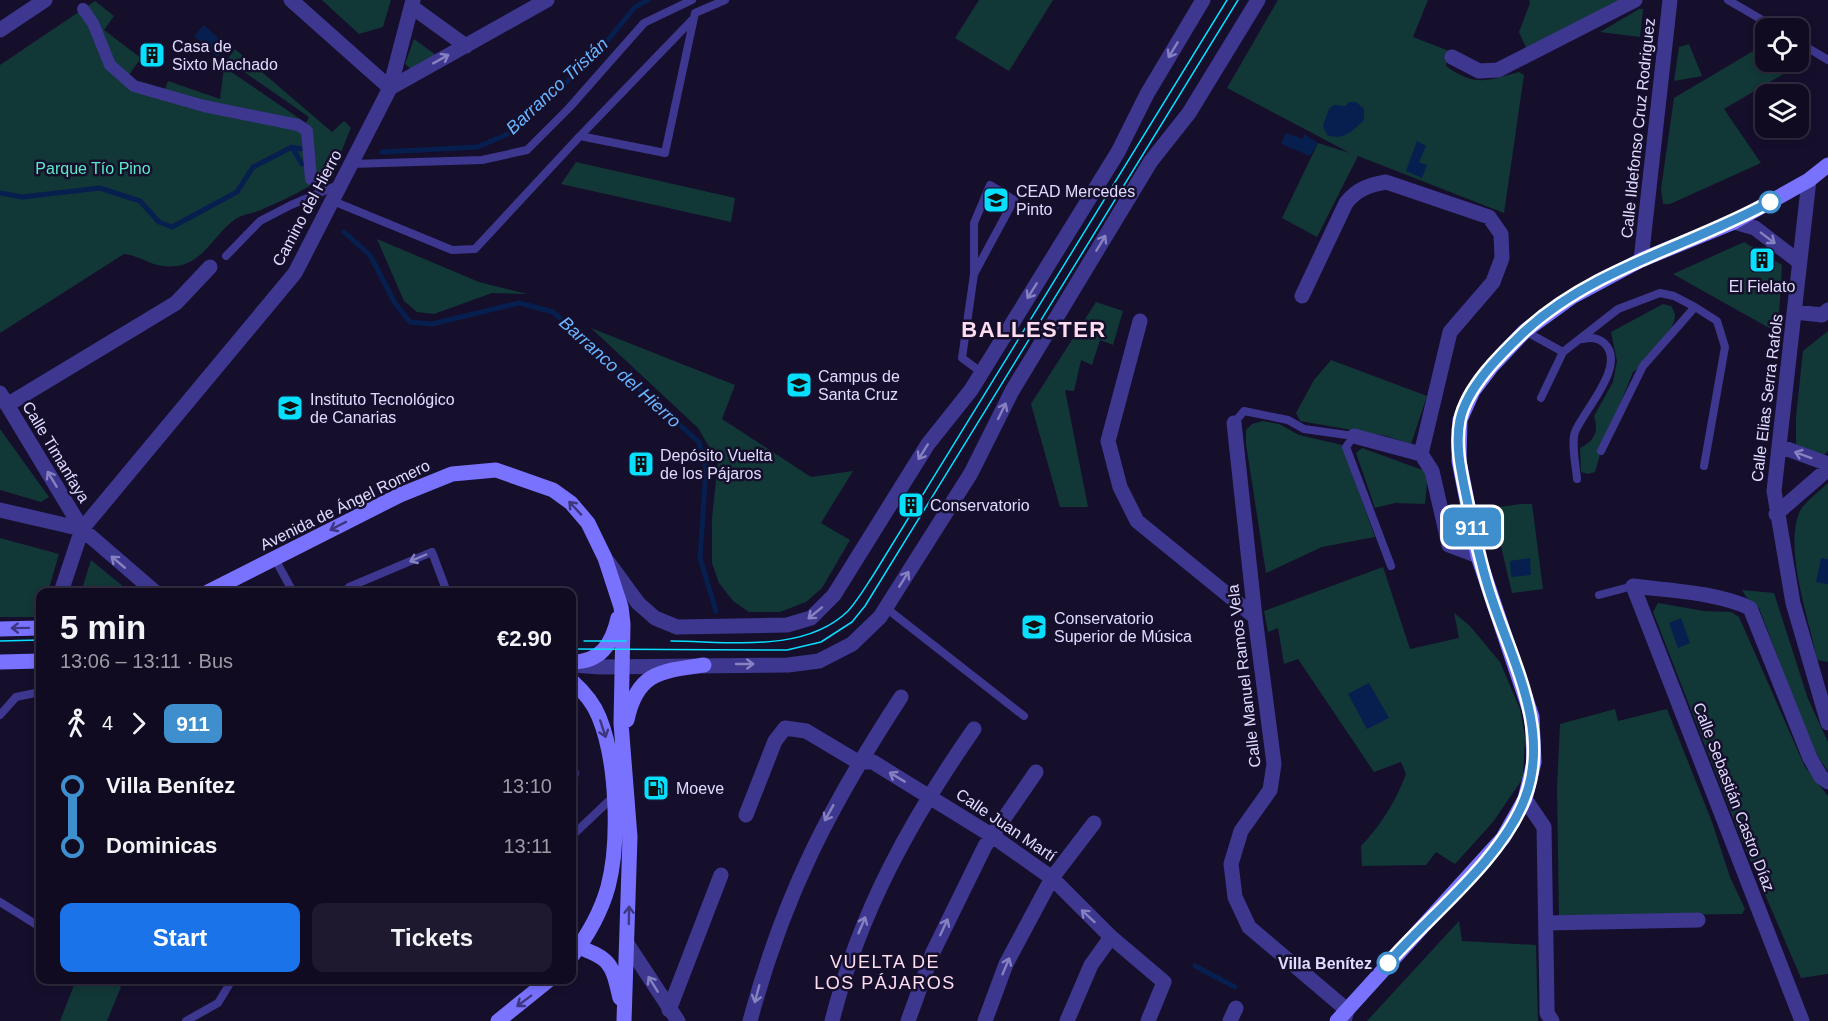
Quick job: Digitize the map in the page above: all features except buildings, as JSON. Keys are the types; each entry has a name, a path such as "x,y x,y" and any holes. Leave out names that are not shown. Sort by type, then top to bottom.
{"main road":[{"path":"1343,1017 1413,935 1503,838 1525,799 1534,762 1533,717 1478,556 1459,461 1460,420 1473,391 1492,366 1525,331 1572,297 1641,260 1734,222 1809,180 1828,165"},
{"name":"Avenida de Ángel Romero","path":"216,588 400,495 452,474 496,470 544,487 571,503 588,523 605,558 621,607 622,735 630,837 624,1018"},
{"path":"236,588 246,582 258,567"},
{"path":"576,663 596,658 605,650 616,628 621,607"},
{"path":"0,629 36,628"},
{"path":"0,662 36,661"},
{"path":"622,735 630,705 649,678 659,671 704,665"},
{"path":"576,686 599,717 611,763 615,834 613,866 601,906 576,950"},
{"path":"576,952 606,959 612,967 624,1018"},
{"path":"498,1021 544,984"}],"street":[{"path":"0,30 45,0"},
{"path":"291,0 390,88 547,0"},
{"path":"605,558 638,603 655,618 677,627 787,626 810,618 834,595 928,444 981,372 1118,152 1147,94 1203,0"},
{"path":"576,664 623,667 788,665 819,661 852,644 880,617 971,473 1012,391 1151,161 1189,112 1258,0"},
{"path":"1452,57 1479,72 1498,70 1635,0"},
{"name":"Calle Ildefonso Cruz Rodriguez","path":"1641,260 1670,0"},
{"path":"413,4 466,46"},
{"name":"Camino del Hierro","path":"82,529 295,273 390,88 413,4"},
{"path":"83,9 93,23 110,65 134,86 204,106 298,125 307,131 311,179"},
{"name":"Calle Elias Serra Rafols","path":"1809,180 1798,261 1795,312 1774,491 1776,514 1793,603 1828,723"},
{"path":"1302,296 1346,203 1354,192 1369,185 1386,182 1489,217 1500,234 1502,258 1493,282 1450,332 1421,454"},
{"path":"1734,222 1755,228 1798,261"},
{"path":"4,399 176,303 210,267"},
{"path":"1795,312 1822,315 1828,310"},
{"path":"1140,321 1108,441 1120,487 1137,521 1254,616"},
{"name":"Calle Timanfaya","path":"4,399 82,529"},
{"name":"Calle Manuel Ramos Vela","path":"1234,423 1254,616 1275,764 1270,790 1241,831 1231,864 1235,897 1249,927 1343,1017"},
{"path":"1354,436 1421,454 1432,471 1449,545 1478,556"},
{"path":"1779,446 1828,464"},
{"path":"1776,514 1828,469"},
{"path":"0,510 82,529 150,588"},
{"path":"62,588 82,529"},
{"path":"1633,586 1707,595 1733,600 1750,608 1810,758 1821,777 1828,782"},
{"name":"Calle Sebastián Castro Díaz","path":"1633,586 1802,1021"},
{"path":"750,1021 772,945 822,826 858,762 901,697"},
{"name":"Calle Juan Martí","path":"746,815 775,741 785,728 806,730 858,762 873,762 991,835 1052,878 1111,937 1164,982 1148,1021"},
{"path":"832,1021 859,933 882,880 928,796 974,729"},
{"path":"908,1021 933,952 991,835 1036,772"},
{"path":"1525,799 1544,827 1546,1004 1547,1013 1552,1021"},
{"path":"985,1021 1006,964 1052,878 1094,823"},
{"path":"674,1016 721,875"},
{"path":"1546,922 1698,920"},
{"path":"1067,1021 1091,965 1111,937"},
{"path":"628,945 674,1016"}],"lane":[{"path":"351,164 482,160 527,150 569,108 644,23 692,0"},
{"path":"580,136 665,153 693,18 695,13 724,0"},
{"path":"1728,0 1759,18"},
{"path":"333,201 452,250 475,249 693,18"},
{"path":"1809,49 1828,60"},
{"path":"226,256 260,221 341,184"},
{"path":"974,274 1014,200 990,185 974,223 974,274 962,358 981,372"},
{"path":"1541,398 1563,352 1618,309 1660,293 1674,296 1717,321 1725,347 1704,466"},
{"path":"1601,451 1643,366 1695,307"},
{"path":"1525,331 1563,352"},
{"path":"1576,479 1575,433 1609,374 1611,361 1608,347 1601,340 1590,337 1580,340"},
{"path":"1234,423 1244,411 1288,420 1304,429 1354,436 1346,447 1391,566"},
{"path":"348,588 432,552 446,588"},
{"path":"275,559 290,588"},
{"path":"1599,595 1633,586"},
{"path":"886,608 1024,716"},
{"path":"0,715 16,697 36,693"},
{"path":"576,832 613,797"},
{"path":"0,902 36,924"},
{"path":"186,1021 218,1003 230,984"}],"green space":[{"path":"322,0 391,0 383,27 359,34"},
{"path":"979,0 1053,0 1009,71 955,38"},
{"path":"1278,0 1428,0 1413,37 1449,51 1446,66 1473,80 1489,80 1519,72 1524,75 1504,213 1358,156 1317,237 1282,218 1318,143 1350,153 1227,88"},
{"path":"1529,0 1621,0 1527,50 1519,32 1530,3"},
{"name":"Parque Tío Pino","path":"95,1 114,16 104,30 141,58 129,75 138,82 165,89 168,81 220,99 224,67 306,123 309,117 227,60 235,49 332,132 344,121 351,128 337,161 325,176 286,198 235,219 194,260 176,266 161,266 124,254 0,333 0,65"},
{"path":"1639,9 1643,9 1640,37 1600,32"},
{"path":"414,39 436,55 412,70 405,64"},
{"path":"1689,44 1702,76 1674,81 1679,47"},
{"path":"1755,50 1755,72 1787,72 1766,84 1755,84 1755,91 1724,109 1761,163 1670,204 1663,204 1661,189 1674,98"},
{"path":"576,162 735,198 731,222 561,184"},
{"path":"377,239 479,282 527,294 492,293 434,314 417,312 404,301"},
{"path":"1744,242 1782,265 1778,333 1673,274"},
{"path":"1096,302 1123,311 1113,345 1100,340 1092,365 1081,360 1074,391 1065,390 1088,507 1060,507 1031,404"},
{"path":"1663,304 1671,306 1675,313 1674,321 1651,355 1633,372 1601,451 1595,472 1588,474 1581,472 1580,448 1592,439 1596,431 1594,416 1613,382 1617,361 1611,332"},
{"path":"591,328 735,385 722,419 811,477 853,471 821,523 850,540 822,588 806,602 780,612 749,612 733,601 719,583 712,563 712,518 718,462 698,428"},
{"path":"1828,331 1828,451 1824,455 1796,446 1796,417 1803,351"},
{"path":"1331,360 1427,396 1411,444 1386,436 1300,421 1296,413 1314,380"},
{"path":"1263,421 1279,424 1299,435 1342,445 1375,537 1322,547 1266,573 1246,444 1246,430 1252,424"},
{"path":"0,429 49,497 41,502 0,490"},
{"path":"1362,448 1428,472 1425,504 1395,503 1375,508 1356,453"},
{"path":"1828,483 1828,662 1817,660 1800,586 1794,547 1795,529 1801,509"},
{"path":"1532,504 1543,589 1512,593 1492,508"},
{"path":"0,538 59,554 49,588 36,588 36,617 0,617"},
{"path":"91,560 125,588 82,588"},
{"path":"1383,567 1410,649 1459,638 1454,613 1469,625 1500,662 1520,709 1525,736 1523,778 1493,822 1455,864 1436,852 1426,865 1362,866 1361,846 1387,812 1406,774 1401,762 1374,772 1298,659 1284,664 1278,628 1268,632 1264,611"},
{"path":"1742,590 1774,593 1808,699 1828,742 1828,772 1812,747 1759,608 1747,598"},
{"path":"1658,603 1704,611 1731,612 1739,617 1805,767 1828,796 1828,974 1801,978 1742,841 1653,612"},
{"path":"1615,709 1618,721 1667,709 1712,822 1730,877 1745,909 1742,914 1559,916 1557,788 1560,724"},
{"path":"1459,921 1462,941 1536,945 1538,1021 1367,1021"},
{"path":"74,984 117,984 121,987 107,1021 60,1021"}],"water":[{"path":"204,25 227,46 218,57 194,36"},
{"path":"1349,102 1356,102 1364,109 1364,120 1343,136 1327,135 1323,126 1329,109 1334,105 1345,106"},
{"path":"1286,133 1303,139 1304,134 1318,143 1310,156 1281,144"},
{"path":"1417,141 1426,146 1419,162 1427,165 1422,178 1406,171"},
{"path":"1530,558 1531,575 1511,577 1510,561"},
{"path":"1821,558 1828,559 1828,584 1816,582"},
{"path":"1681,618 1690,643 1678,648 1669,623"},
{"path":"1369,683 1389,718 1367,729 1348,694"}],"waterway":[{"name":"Barranco Tristán","path":"382,152 478,147 512,132 594,57 635,7 648,0"},
{"name":"Barranco del Hierro","path":"292,147 302,164"},
{"name":"Barranco del Hierro","path":"292,147 301,149"},
{"name":"Barranco del Hierro","path":"0,193 22,197 100,188 140,201 159,222 172,227 237,192 253,167 292,147"},
{"name":"Barranco del Hierro","path":"344,232 370,255 395,303 410,322 432,324 519,303 553,312 699,442 706,469 700,558 716,611"},
{"name":"Barranco del Hierro","path":"1195,966 1235,987"}],"tram line":[{"path":"671,641 740,643 787,639 810,634 830,625 848,611 874,574 1227,0"},
{"path":"576,649 787,650 821,642 852,622 865,606 1238,0"},
{"path":"0,641 36,640"},
{"path":"584,641 626,641"}],"bus line":[{"name":"911","path":"1388,963 1503,838 1525,799 1534,762 1533,717 1478,556 1459,461 1460,420 1473,391 1492,366 1525,331 1572,297 1641,260 1734,222 1770,202"}],"place":[{"name":"Casa de Sixto Machado","path":"152,55"},
{"name":"CEAD Mercedes Pinto","path":"996,200"},
{"name":"El Fielato","path":"1762,260"},
{"name":"Campus de Santa Cruz","path":"799,385"},
{"name":"Instituto Tecnológico de Canarias","path":"290,408"},
{"name":"Depósito Vuelta de los Pájaros","path":"641,464"},
{"name":"Conservatorio","path":"911,505"},
{"name":"Conservatorio Superior de Música","path":"1034,627"},
{"name":"Moeve","path":"656,788"},
{"name":"Villa Benítez","path":"1388,963"}],"district":[{"name":"BALLESTER","path":"1034,329"},
{"name":"VUELTA DE LOS PÁJAROS","path":"885,972"}]}
